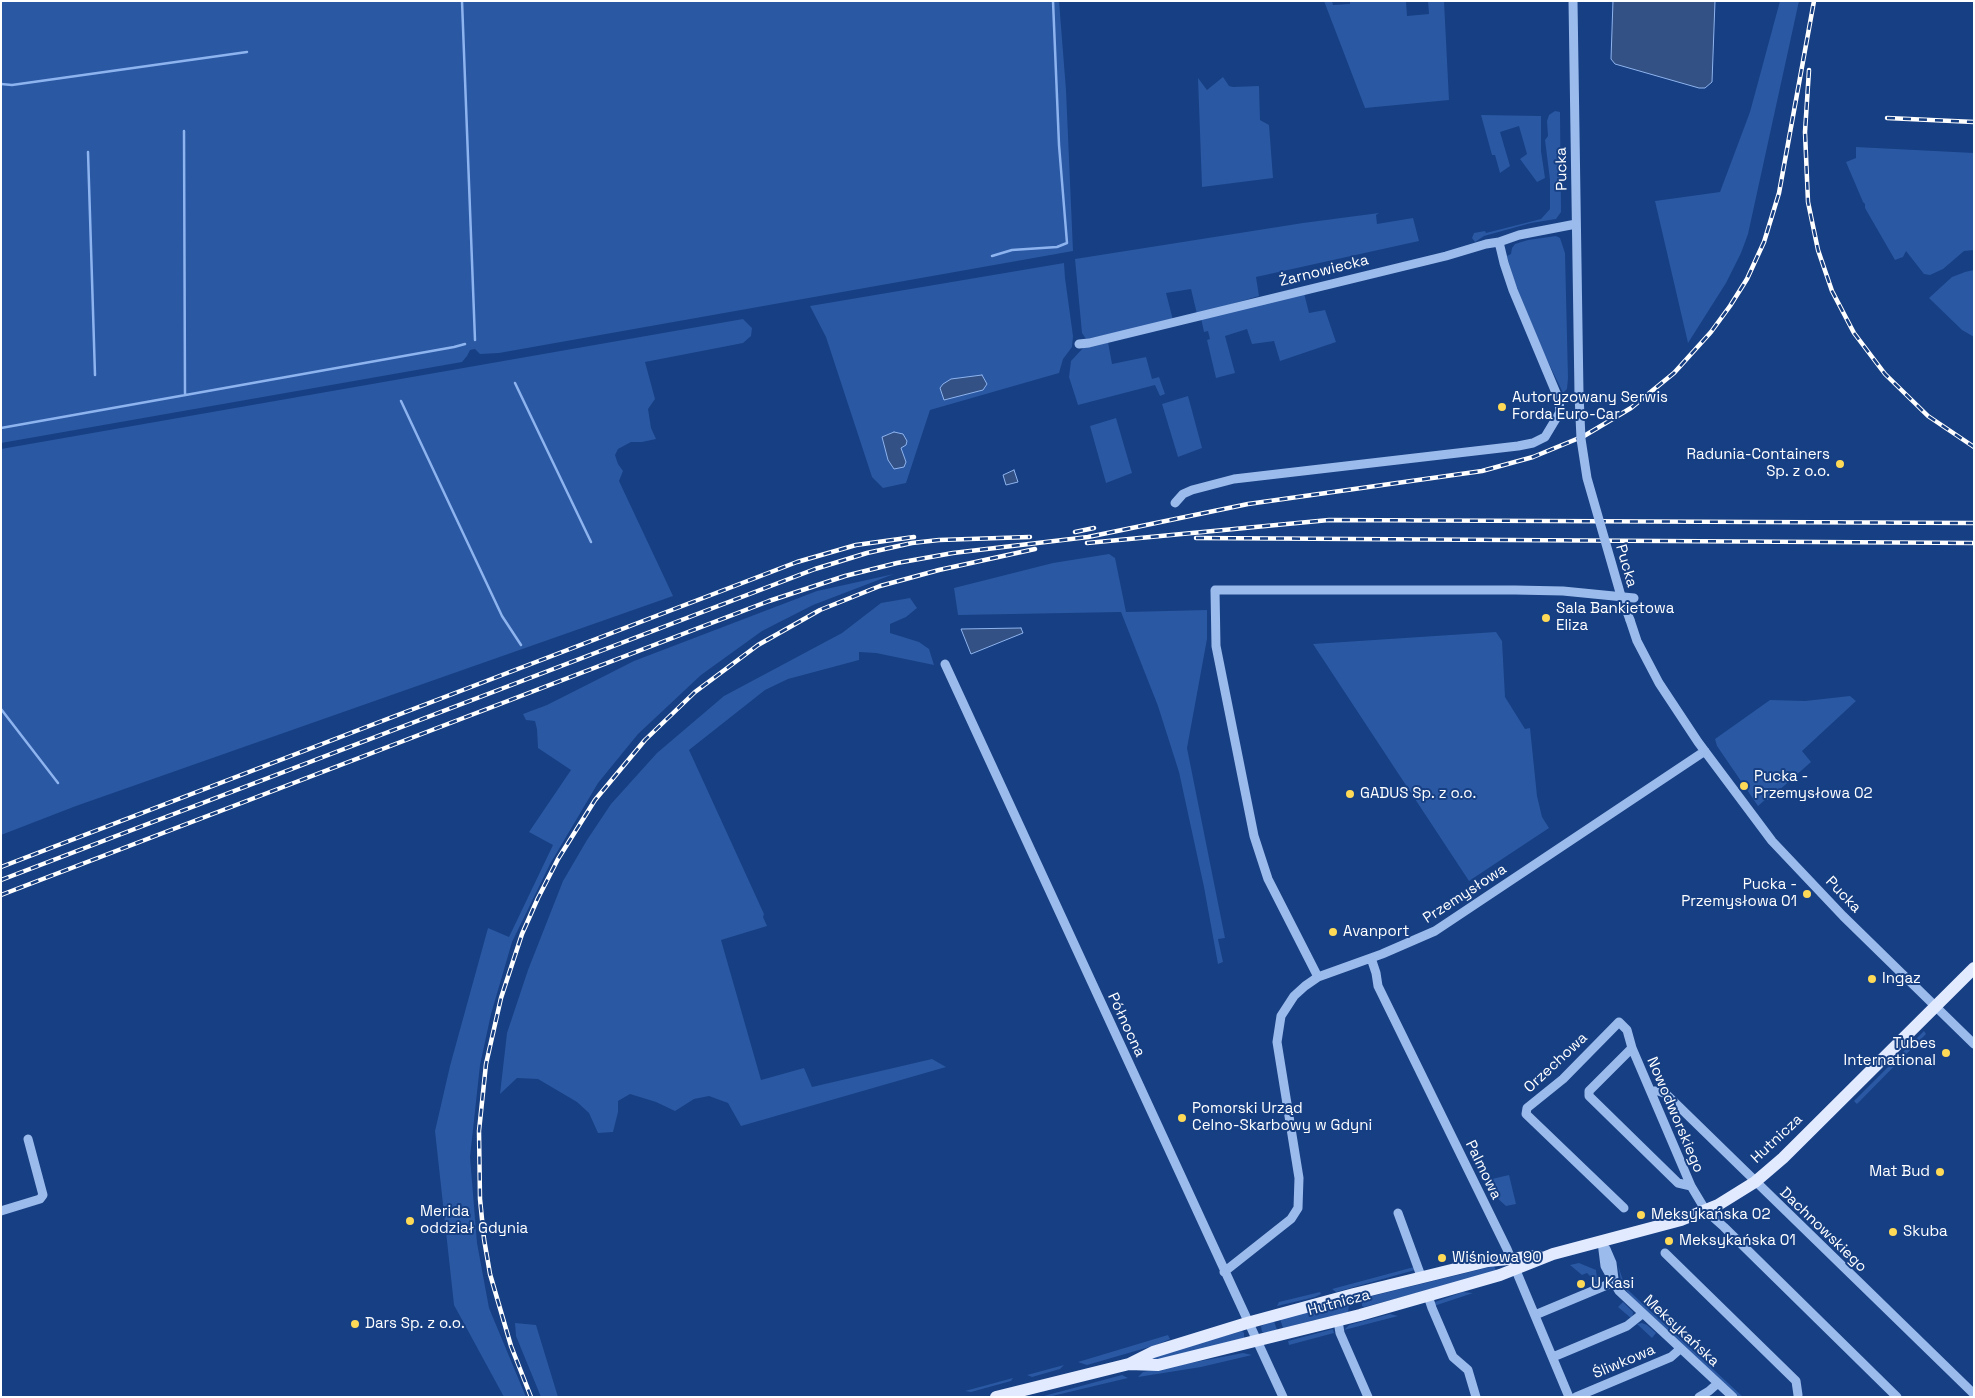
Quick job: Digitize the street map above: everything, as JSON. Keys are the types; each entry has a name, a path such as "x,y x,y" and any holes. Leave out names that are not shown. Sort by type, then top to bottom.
{"main road":[{"name":"Hutnicza","path":"1129,1364 1158,1365 1338,1321 1428,1296 1513,1264 1602,1242 1706,1211 1755,1182 1810,1132 1974,968"},
{"name":"Hutnicza","path":"996,1397 1129,1364 1153,1352 1247,1323 1421,1276 1488,1261 1513,1264"},
{"path":"1354,1294 1360,1315"}],"street":[{"name":"Pucka","path":"1573,1 1581,439 1587,478 1621,596 1637,641 1659,683 1705,751 1772,841 1974,1044"},
{"name":"Żarnowiecka","path":"1079,344 1446,256 1519,235 1576,224"},
{"path":"1174,503 1183,494 1192,490 1248,476 1533,443 1545,436 1560,412 1560,406 1556,392 1513,290 1499,242"},
{"path":"1318,977 1268,879 1254,836 1216,646 1216,590 1515,590 1634,598"},
{"name":"Północna","path":"945,664 1282,1397"},
{"name":"Przemysłowa","path":"1224,1272 1290,1219 1298,1208 1299,1178 1277,1037 1281,1016 1297,993 1318,977 1420,939 1435,931 1705,751"},
{"name":"Palmowa","path":"1371,958 1378,986 1513,1264 1569,1397"},
{"name":"Orzechowa","path":"1624,1208 1526,1114 1527,1108 1563,1078 1619,1022 1627,1030 1632,1048"},
{"name":"Nowodworskiego","path":"1690,1186 1678,1183 1589,1096 1588,1092 1632,1048 1690,1186 1706,1211 1897,1397"},
{"name":"Dachnowskiego","path":"1651,1091 1660,1091 1666,1094 1974,1394"},
{"path":"1,1211 40,1199 43,1195 28,1139"},
{"path":"1398,1213 1421,1276"},
{"name":"Meksykańska","path":"1602,1242 1605,1266 1623,1295 1733,1397"},
{"path":"1665,1253 1796,1381 1799,1396"},
{"path":"1535,1315 1614,1282"},
{"path":"1428,1296 1453,1357 1468,1370 1476,1397"},
{"path":"1553,1358 1627,1326 1642,1314"},
{"path":"1338,1321 1340,1333 1368,1397"},
{"name":"Śliwkowa","path":"1576,1397 1671,1357 1680,1349"},
{"path":"1699,1397 1718,1383"}],"shaded area":[{"path":"1,1 1059,1 1066,90 1073,251 499,353 480,354 475,349 470,350 462,362 1,443"},
{"path":"1324,1 1332,1 1333,5 1350,4 1350,1 1406,1 1407,16 1429,14 1428,1 1444,1 1449,100 1365,108"},
{"path":"1613,1 1715,1 1712,82 1705,88 1699,88 1615,64 1611,59"},
{"path":"1780,1 1799,1 1748,234 1726,283 1688,343 1655,201 1720,192 1750,112"},
{"path":"1223,77 1229,86 1233,87 1259,86 1260,120 1269,125 1273,178 1202,187 1198,78 1207,90"},
{"path":"1555,111 1560,112 1561,212 1556,219 1531,223 1484,236 1475,242 1472,238 1474,233 1485,231 1486,233 1541,219 1550,209 1550,180 1545,140 1548,136 1547,121 1549,115"},
{"path":"1481,115 1541,116 1541,151 1545,178 1537,182 1520,159 1527,154 1519,126 1500,132 1510,166 1500,173 1495,155 1492,155"},
{"path":"1856,147 1974,153 1974,250 1964,251 1943,269 1930,275 1924,274 1906,251 1903,257 1895,260 1865,208 1865,204 1846,162 1856,158"},
{"path":"1379,213 1376,215 1377,224 1413,218 1419,241 1256,277 1259,296 1197,314 1191,289 1166,293 1173,320 1086,339 1082,333 1075,259"},
{"path":"1556,236 1560,238 1565,253 1568,378 1567,389 1563,393 1539,343 1514,280 1507,256 1511,254 1515,244"},
{"path":"1064,263 1073,336 1072,347 1063,359 1059,373 930,410 906,483 883,488 872,477 826,337 810,306"},
{"path":"1974,270 1974,337 1962,330 1929,298 1952,277"},
{"path":"1304,293 1309,313 1325,310 1336,342 1280,361 1274,341 1252,344 1247,329 1225,336 1235,373 1216,378 1207,340 1210,339 1208,331 1204,332 1201,318"},
{"path":"743,319 752,328 751,336 743,343 645,362 655,399 648,409 651,428 656,439 631,442 618,449 615,455 623,471 619,481 673,596 76,806 1,835 1,449"},
{"path":"1108,342 1112,364 1146,357 1152,379 1159,377 1165,394 1160,396 1155,385 1078,405 1069,377 1071,361 1084,347"},
{"path":"982,375 987,384 983,390 944,400 940,388 943,384 951,379"},
{"path":"1188,396 1202,448 1178,457 1162,404"},
{"path":"1116,418 1132,473 1106,483 1090,426"},
{"path":"894,432 903,434 907,441 906,445 901,448 906,462 904,467 894,469 888,460 882,437"},
{"path":"1014,470 1018,482 1006,485 1003,475"},
{"path":"1109,554 1115,558 1126,612 1207,610 1207,639 1187,748 1225,938 1218,939 1223,962 1218,964 1204,887 1179,772 1158,706 1121,612 958,615 954,588 1053,563"},
{"path":"894,574 813,605 762,631 701,675 638,734 598,783 550,864 512,942 491,1014 480,1065 470,1157 477,1243 489,1308 526,1397 504,1397 454,1305 435,1131 450,1066 488,928 509,937 553,845 529,832 571,770 538,748 535,721 526,720 523,714 547,705 634,661 817,591"},
{"path":"910,598 917,608 906,617 890,624 890,633 919,642 929,649 934,665 876,653 859,652 859,660 788,679 765,690 689,750 764,914 763,917 767,926 721,940 761,1080 804,1068 812,1087 932,1059 946,1067 741,1126 728,1103 709,1096 694,1099 675,1111 656,1102 630,1094 618,1101 618,1112 613,1132 598,1133 589,1113 577,1102 538,1079 517,1078 500,1094 507,1033 528,970 563,881 611,804 657,753 724,696 842,633 881,603"},
{"path":"1021,628 1023,633 971,654 961,629"},
{"path":"1496,632 1502,641 1505,697 1525,729 1530,728 1537,796 1542,817 1549,828 1469,881 1313,644"},
{"path":"1850,696 1856,701 1802,751 1811,762 1768,800 1766,799 1758,806 1717,746 1715,739 1770,700 1805,701"},
{"path":"1924,1031 1926,1034 1857,1104 1854,1101"},
{"path":"1509,1175 1516,1204 1506,1206 1496,1197 1492,1179"},
{"path":"1579,1263 1596,1270 1597,1279 1601,1284 1598,1284 1587,1273 1582,1275 1570,1265"},
{"path":"1618,1265 1628,1290 1743,1397 1739,1397 1629,1295 1621,1281"},
{"path":"1494,1266 1497,1272 1362,1306 1362,1299 1364,1298"},
{"path":"1414,1267 1415,1270 1336,1292 1332,1289"},
{"path":"1320,1292 1321,1294 1315,1297 1277,1306 1279,1302"},
{"path":"1463,1292 1473,1293 1434,1306 1435,1302"},
{"path":"1623,1302 1633,1312 1632,1319 1618,1307"},
{"path":"1344,1303 1349,1305 1348,1312 1283,1328 1280,1319"},
{"path":"1390,1314 1398,1316 1344,1330 1349,1325"},
{"path":"1274,1321 1277,1330 1262,1332 1261,1326"},
{"path":"515,1323 536,1325 558,1397 541,1397 516,1336"},
{"path":"1642,1323 1656,1333 1652,1338 1637,1324"},
{"path":"1333,1329 1334,1333 1289,1345 1288,1341"},
{"path":"1242,1331 1244,1338 1168,1358 1135,1362"},
{"path":"1168,1335 1170,1339 1156,1345 1087,1365 1078,1362"},
{"path":"1243,1353 1252,1355 1201,1367 1138,1377 1143,1372"},
{"path":"1064,1365 1060,1369 1032,1377 1027,1375"},
{"path":"1122,1375 1128,1378 1048,1397 1040,1397"},
{"path":"1013,1378 1011,1381 971,1392 965,1391"}],"waterway":[{"path":"462,1 475,340"},
{"path":"992,256 1012,250 1057,247 1067,243 1059,145 1053,1"},
{"path":"1,84 12,85 247,52"},
{"path":"184,131 185,394"},
{"path":"88,152 95,375"},
{"path":"1,428 465,344"},
{"path":"515,383 591,542"},
{"path":"401,401 502,616 521,645"},
{"path":"1,709 58,783"}],"railway":[{"path":"1,895 769,601 845,576 897,563 953,553 1088,537 1248,504 1482,471 1533,457 1584,436 1631,408 1674,373 1711,332 1747,279 1764,242 1779,193 1814,1"},
{"path":"1809,70 1805,132 1808,202 1818,250 1832,291 1854,333 1885,374 1928,416 1974,447"},
{"path":"1887,118 1974,122"},
{"path":"1087,543 1329,520 1974,523"},
{"path":"1075,532 1094,528"},
{"path":"1,867 797,562 856,545 914,537"},
{"path":"1,880 815,569 867,553 912,543 939,540 1030,537"},
{"path":"1196,538 1974,543"},
{"path":"531,1397 511,1346 490,1274 480,1199 479,1131 486,1064 501,998 522,934 558,859 595,800 645,740 695,692 758,645 820,610 880,586 939,570 1035,549"}],"place":[{"name":"Autoryzowany Serwis Forda Euro-Car","path":"1502,407"},
{"name":"Radunia-Containers Sp. z o.o.","path":"1840,464"},
{"name":"Sala Bankietowa Eliza","path":"1546,618"},
{"name":"Pucka - Przemysłowa 02","path":"1744,786"},
{"name":"GADUS Sp. z o.o.","path":"1350,794"},
{"name":"Pucka - Przemysłowa 01","path":"1807,894"},
{"name":"Avanport","path":"1333,932"},
{"name":"Ingaz","path":"1872,979"},
{"name":"Tubes International","path":"1946,1053"},
{"name":"Pomorski Urząd Celno-Skarbowy w Gdyni","path":"1182,1118"},
{"name":"Mat Bud","path":"1940,1172"},
{"name":"Meksykańska 02","path":"1641,1215"},
{"name":"Merida oddział Gdynia","path":"410,1221"},
{"name":"Skuba","path":"1893,1232"},
{"name":"Meksykańska 01","path":"1669,1241"},
{"name":"Wiśniowa 90","path":"1442,1258"},
{"name":"U Kasi","path":"1581,1284"},
{"name":"Dars Sp. z o.o.","path":"355,1324"}]}
